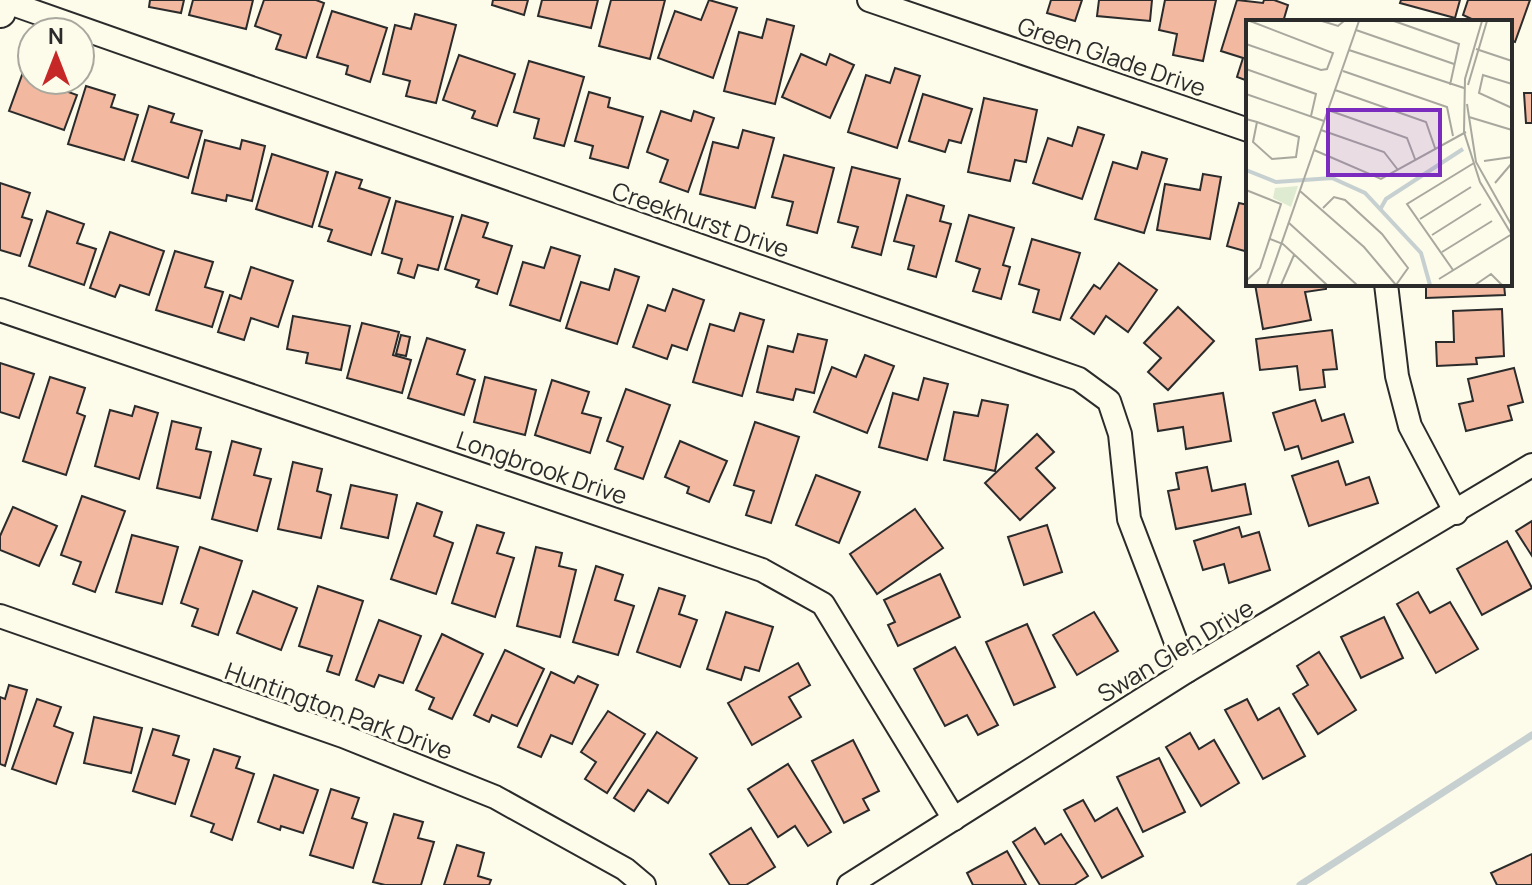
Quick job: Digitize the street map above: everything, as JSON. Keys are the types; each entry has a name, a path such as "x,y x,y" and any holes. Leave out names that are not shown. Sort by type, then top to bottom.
{"street":[{"path":"0,12 4,0"},
{"name":"Creekhurst Drive","path":"4,0 1079,379 1109,401 1120,434 1129,519 1187,671"},
{"name":"Green Glade Drive","path":"869,0 1246,129"},
{"path":"1386,286 1397,376 1410,426 1456,513"},
{"name":"Longbrook Drive","path":"0,310 762,570 823,604 954,819"},
{"name":"Swan Glen Drive","path":"849,885 1187,671 1532,465"},
{"name":"Huntington Park Drive","path":"0,616 343,736 495,797 625,869 644,885"}],"building":[{"path":"150,0 184,0 181,13 149,7"},
{"path":"193,0 253,0 246,29 189,15"},
{"path":"264,0 316,0 324,3 306,58 276,49 281,35 255,26"},
{"path":"493,0 528,0 524,15 492,5"},
{"path":"542,0 598,0 591,28 538,16"},
{"path":"611,0 665,0 650,59 599,46"},
{"path":"709,0 737,8 713,78 658,58 675,11 701,20"},
{"path":"1051,0 1082,0 1075,21 1047,13"},
{"path":"1099,0 1152,0 1150,21 1097,16"},
{"path":"1165,0 1216,0 1203,61 1173,55 1177,34 1159,30"},
{"path":"1237,0 1263,3 1264,0 1274,0 1288,5 1284,20 1246,20 1246,80 1237,77 1243,58 1221,51"},
{"path":"1401,0 1460,0 1455,18 1400,3"},
{"path":"1468,0 1530,0 1515,42 1512,41 1512,20 1474,20 1463,15"},
{"path":"332,11 387,28 370,82 346,74 348,66 317,57"},
{"path":"415,14 456,25 436,103 406,96 410,81 383,74 395,25 411,29"},
{"path":"767,19 794,26 775,104 724,91 739,32 762,38"},
{"path":"801,54 826,65 830,54 854,65 830,118 782,97"},
{"path":"459,55 515,74 497,126 472,118 475,111 443,100"},
{"path":"529,61 584,77 564,146 534,138 539,119 514,112"},
{"path":"895,68 920,76 897,148 848,132 866,75 890,83"},
{"path":"96,89 115,95 111,107 138,115 124,160 68,144 83,96 96,96"},
{"path":"16,92 16,96 77,96 64,130 9,111"},
{"path":"589,92 610,98 608,107 643,117 628,168 590,158 593,146 575,141"},
{"path":"1524,93 1532,93 1532,123 1526,123"},
{"path":"923,94 972,109 961,143 949,140 945,152 909,141"},
{"path":"984,98 1037,110 1026,162 1015,160 1010,181 968,172"},
{"path":"149,106 174,114 171,122 202,131 188,178 132,161"},
{"path":"661,111 691,121 694,111 714,118 688,192 660,182 668,160 647,152"},
{"path":"1078,127 1104,135 1082,199 1033,183 1048,138 1072,146"},
{"path":"743,130 774,138 755,208 700,194 713,142 738,148"},
{"path":"205,140 240,149 242,140 265,146 252,201 227,195 226,201 192,193"},
{"path":"1142,152 1167,159 1144,233 1095,219 1113,162 1137,169"},
{"path":"272,154 328,172 312,227 256,209"},
{"path":"784,155 834,168 817,233 787,225 793,202 772,197"},
{"path":"852,167 900,179 881,255 852,247 858,227 838,222"},
{"path":"336,172 362,180 359,188 390,198 371,255 328,241 332,230 319,226"},
{"path":"1203,174 1221,177 1210,239 1157,230 1165,184 1200,190"},
{"path":"0,183 30,193 22,217 32,220 20,256 0,250"},
{"path":"907,195 944,206 940,221 951,224 936,277 908,269 914,246 894,241"},
{"path":"396,201 453,217 438,270 418,265 414,278 398,273 402,259 382,253"},
{"path":"1239,203 1246,205 1246,251 1227,246"},
{"path":"47,211 84,224 77,243 96,249 84,285 29,266"},
{"path":"462,215 488,223 483,237 512,246 497,294 476,287 479,280 445,269"},
{"path":"969,215 1014,228 1003,265 1010,267 1001,299 973,291 980,269 956,261"},
{"path":"110,232 164,251 149,295 120,285 115,297 90,288"},
{"path":"1032,239 1080,253 1060,320 1033,312 1039,290 1019,284"},
{"path":"551,247 580,256 560,321 510,305 523,262 544,268"},
{"path":"175,251 213,262 205,287 223,292 212,327 156,310"},
{"path":"1119,263 1157,290 1128,332 1106,316 1094,334 1071,318 1094,285 1100,289"},
{"path":"251,267 293,281 278,327 251,318 244,340 218,332 230,295 241,299"},
{"path":"615,269 639,277 617,344 566,328 581,282 609,290"},
{"path":"1255,286 1326,286 1326,289 1305,292 1311,320 1263,329"},
{"path":"1426,286 1504,286 1505,295 1426,298"},
{"path":"673,289 704,300 687,350 672,345 667,359 633,347 648,305 665,311"},
{"path":"1178,307 1214,341 1168,390 1148,372 1161,358 1144,343"},
{"path":"1502,309 1504,356 1476,358 1477,364 1437,366 1436,342 1454,342 1453,311"},
{"path":"740,313 764,320 742,396 693,382 710,324 734,331"},
{"path":"293,316 350,326 341,370 306,363 308,353 287,349"},
{"path":"362,323 399,332 393,355 411,360 402,393 347,378"},
{"path":"1332,330 1337,369 1323,370 1325,387 1300,390 1297,366 1260,370 1256,339"},
{"path":"798,334 827,340 814,393 796,389 793,400 757,392 768,346 793,352"},
{"path":"401,335 410,337 406,356 396,354"},
{"path":"427,338 465,350 457,374 475,380 464,415 408,398"},
{"path":"865,355 894,366 867,433 814,412 832,367 856,377"},
{"path":"0,363 34,374 19,418 0,412"},
{"path":"1514,368 1523,402 1508,406 1512,420 1466,431 1459,404 1473,401 1468,379"},
{"path":"50,377 85,388 77,413 85,416 66,475 23,461"},
{"path":"485,377 536,390 525,435 474,422"},
{"path":"924,378 948,384 927,460 879,447 893,393 918,400"},
{"path":"552,380 589,392 582,413 601,418 590,453 535,435"},
{"path":"626,389 670,405 643,479 615,469 623,447 607,441"},
{"path":"1223,393 1231,441 1186,449 1183,427 1158,431 1154,404"},
{"path":"982,400 1008,405 995,471 944,460 954,412 978,416"},
{"path":"1315,400 1322,421 1344,414 1353,442 1302,459 1298,446 1285,450 1273,413"},
{"path":"135,406 158,413 139,479 95,466 110,410 132,416"},
{"path":"172,421 201,428 196,449 211,452 200,498 157,488"},
{"path":"755,422 799,437 771,523 746,515 754,491 734,485"},
{"path":"1037,434 1054,452 1036,468 1055,488 1020,520 985,483"},
{"path":"232,441 261,449 254,475 271,479 257,531 212,519"},
{"path":"680,441 727,461 709,502 687,493 689,487 665,477"},
{"path":"1338,461 1346,485 1369,477 1378,503 1309,526 1292,476"},
{"path":"293,462 322,469 317,491 331,495 321,538 278,529"},
{"path":"1207,467 1212,491 1245,484 1251,514 1176,529 1168,491 1179,489 1176,473"},
{"path":"816,475 860,492 839,543 796,525"},
{"path":"351,485 397,495 388,538 341,528"},
{"path":"82,496 125,511 95,592 73,584 81,562 61,555"},
{"path":"417,503 442,512 434,536 453,543 436,594 391,579"},
{"path":"13,507 57,526 39,566 0,550 0,536"},
{"path":"915,509 943,548 877,594 850,554"},
{"path":"1532,521 1532,556 1516,531"},
{"path":"477,525 504,533 497,553 514,558 495,617 452,603"},
{"path":"1047,525 1062,572 1024,585 1008,537"},
{"path":"1239,527 1242,537 1259,532 1270,570 1229,583 1224,564 1203,570 1194,541"},
{"path":"132,535 178,547 162,604 116,592"},
{"path":"1507,541 1532,588 1482,615 1457,569"},
{"path":"200,547 242,561 218,635 192,626 198,609 181,603"},
{"path":"536,547 562,553 559,566 576,570 560,637 517,626"},
{"path":"596,566 623,575 615,600 634,606 618,655 573,642"},
{"path":"940,574 960,617 898,646 888,625 895,622 884,600"},
{"path":"318,586 363,601 339,675 327,671 332,656 299,646"},
{"path":"659,588 685,596 679,614 697,620 680,667 637,652"},
{"path":"253,591 297,608 281,650 237,633"},
{"path":"1418,592 1430,613 1450,602 1478,649 1436,673 1397,604"},
{"path":"726,612 773,627 759,671 745,667 741,680 707,669"},
{"path":"1094,612 1118,651 1077,675 1053,635"},
{"path":"1384,617 1403,658 1361,678 1341,637"},
{"path":"379,620 421,636 403,683 379,675 374,687 356,680"},
{"path":"1027,624 1055,687 1014,705 986,642"},
{"path":"442,634 483,654 452,719 429,709 434,698 416,690"},
{"path":"955,647 998,725 978,735 967,715 945,726 914,669"},
{"path":"505,650 544,669 517,726 492,715 489,722 474,715"},
{"path":"1319,652 1356,710 1318,734 1293,694 1308,685 1297,666"},
{"path":"798,663 810,685 789,697 801,717 752,745 728,703"},
{"path":"551,672 574,683 578,676 598,685 572,744 551,735 541,757 518,747"},
{"path":"9,685 27,690 5,766 0,764 0,697 5,699"},
{"path":"37,699 61,707 54,726 73,733 56,784 12,769"},
{"path":"1247,699 1258,720 1279,708 1305,756 1263,779 1225,710"},
{"path":"608,711 645,734 607,793 585,779 596,762 581,752"},
{"path":"94,717 142,728 131,773 84,763"},
{"path":"153,729 179,736 173,755 189,760 175,804 133,791"},
{"path":"657,732 697,758 668,803 648,790 634,811 614,798"},
{"path":"1190,733 1199,749 1214,740 1239,783 1201,806 1166,747"},
{"path":"853,740 879,791 863,799 869,810 844,823 812,761"},
{"path":"214,749 240,757 236,768 254,774 232,840 211,832 214,824 191,816"},
{"path":"1159,758 1185,812 1143,832 1117,777"},
{"path":"788,764 831,832 808,846 795,826 778,837 748,789"},
{"path":"274,775 318,790 303,833 281,826 280,830 258,822"},
{"path":"331,789 359,798 352,818 367,823 353,868 310,855"},
{"path":"1083,800 1095,821 1117,808 1143,856 1102,878 1064,810"},
{"path":"394,814 423,822 418,838 434,842 421,885 373,882"},
{"path":"751,828 775,867 746,885 730,885 710,854"},
{"path":"1035,828 1045,844 1061,834 1088,876 1074,885 1040,885 1013,842"},
{"path":"457,845 484,853 478,876 491,880 489,885 444,885"},
{"path":"1007,851 1026,885 973,885 967,873"},
{"path":"1532,854 1532,885 1497,885 1491,873"}],"waterway":[{"path":"1300,885 1532,735"}]}
